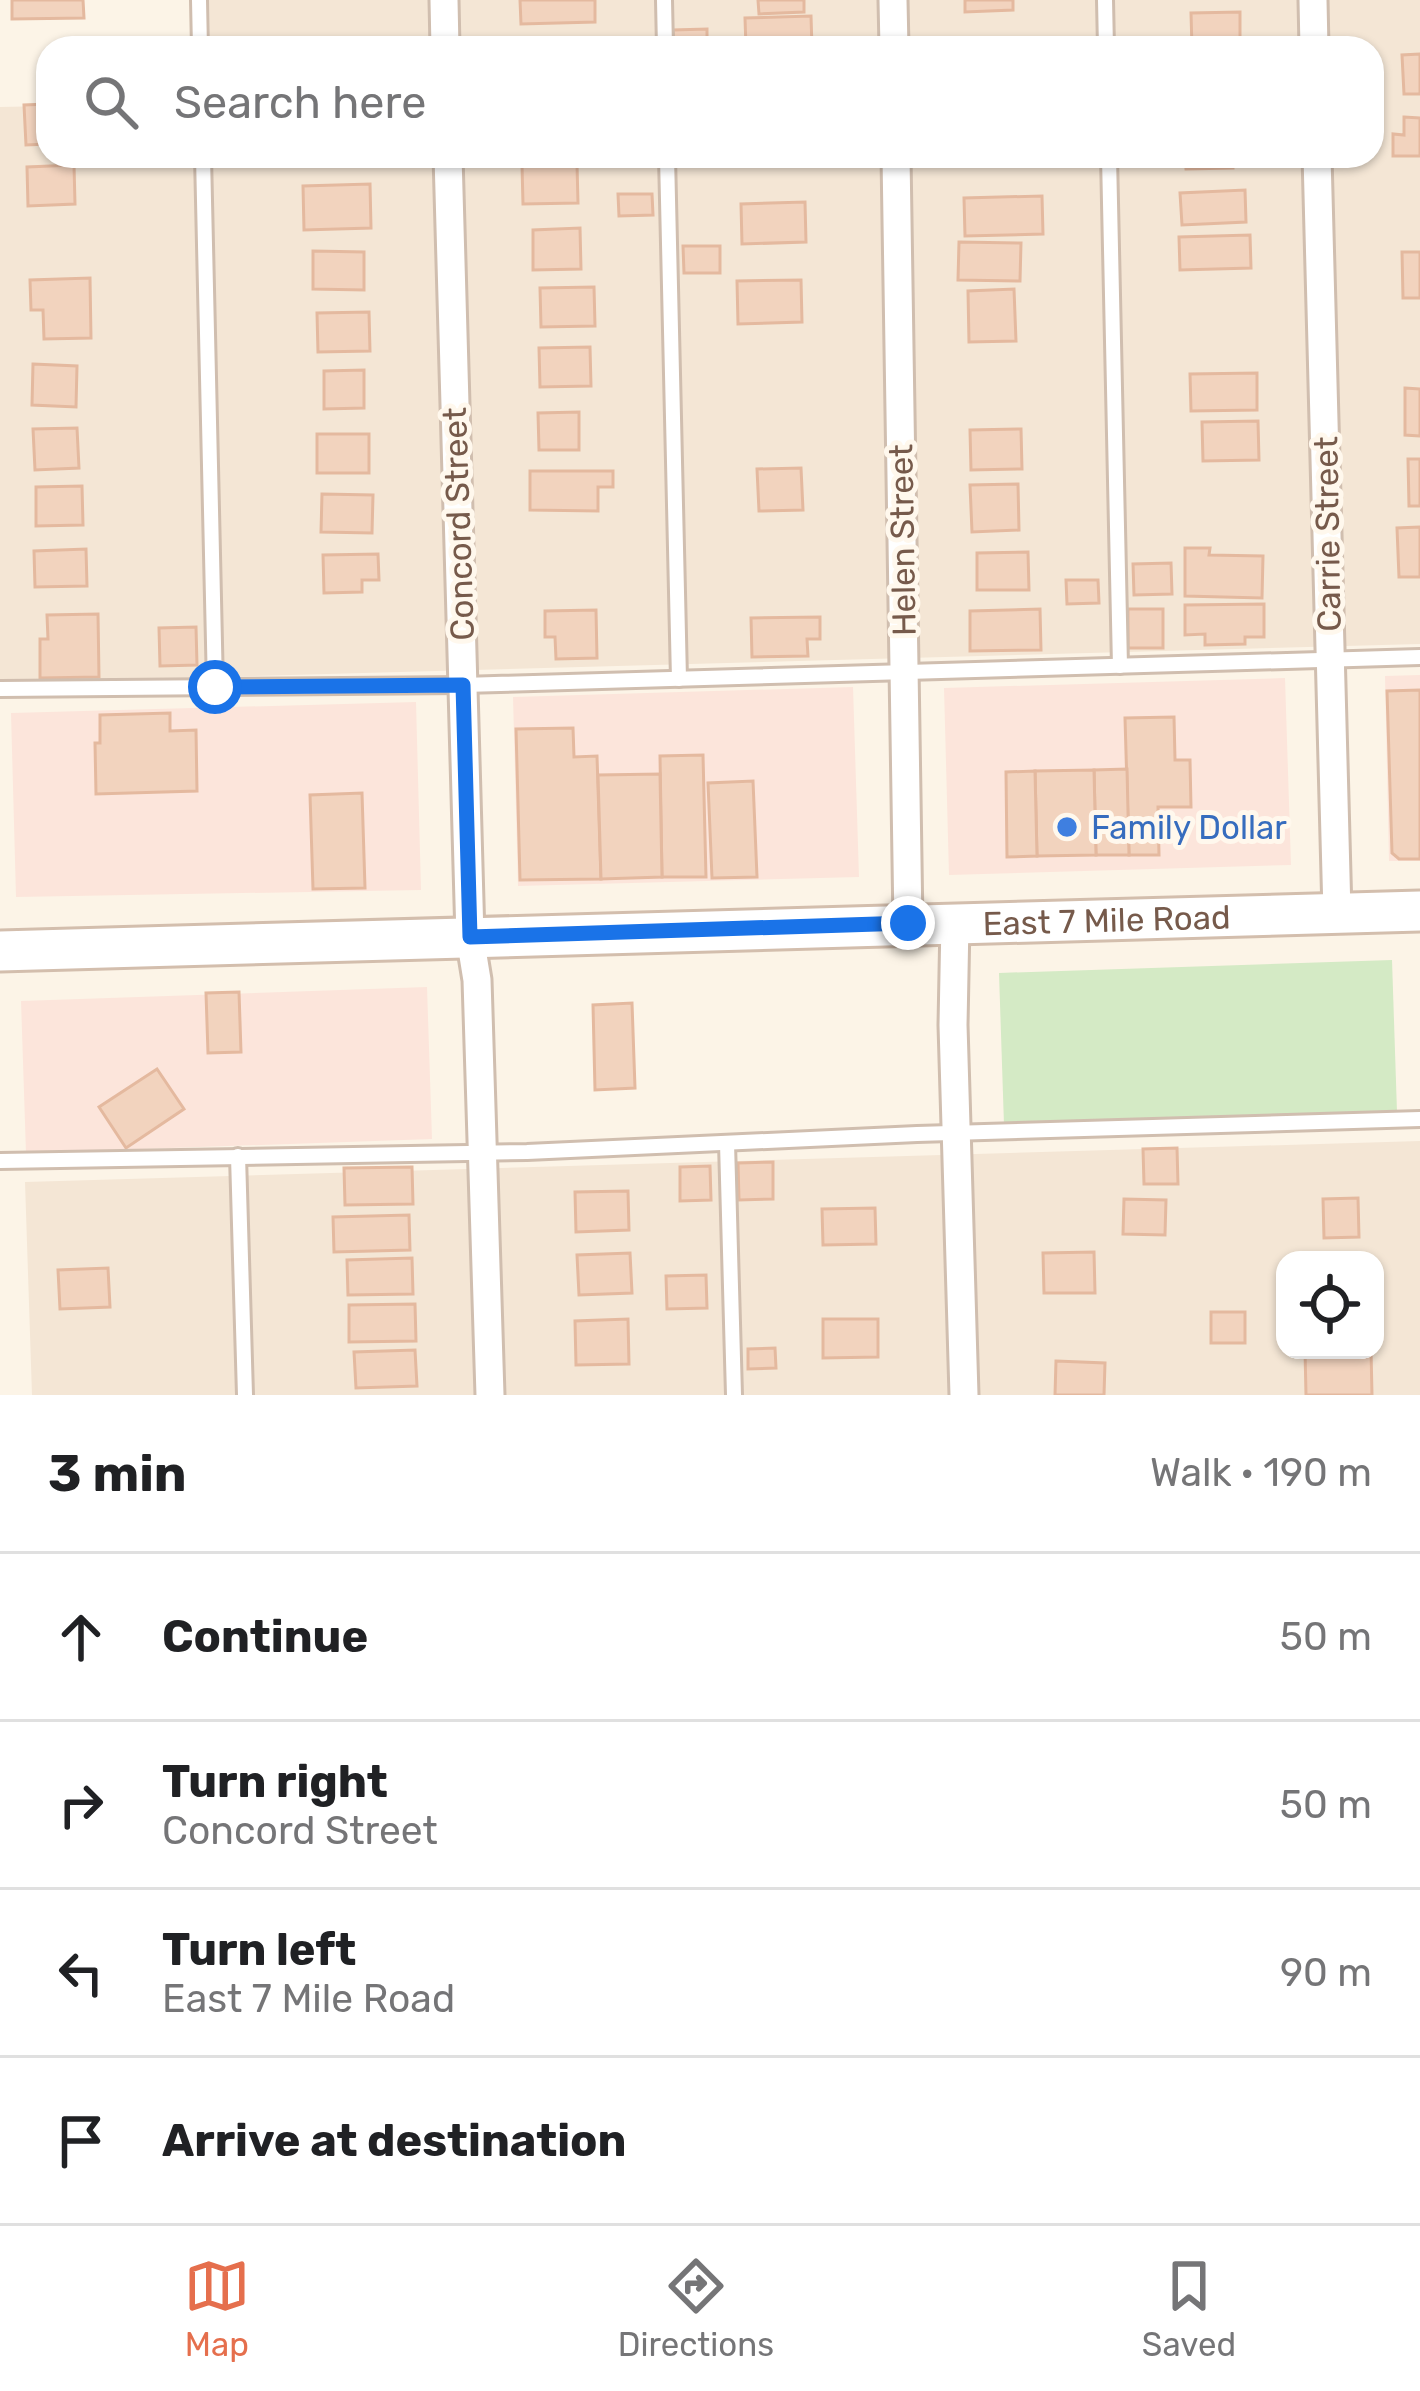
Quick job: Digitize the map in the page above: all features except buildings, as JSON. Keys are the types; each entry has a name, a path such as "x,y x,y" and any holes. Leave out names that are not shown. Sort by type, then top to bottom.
{"street":[{"path":"444,0 445,36"},
{"path":"893,0 894,36"},
{"path":"1313,0 1314,36"},
{"name":"Concord Street","path":"448,168 470,937 477,980 490,1395"},
{"name":"Helen Street","path":"896,168 908,923"},
{"name":"Carrie Street","path":"1317,168 1336,913"},
{"name":"East 7 Mile Road","path":"0,951 1420,911"},
{"path":"955,922 964,1395"}],"lane":[{"path":"199,0 200,36"},
{"path":"664,0 665,36"},
{"path":"1105,0 1106,36"},
{"path":"203,168 215,687"},
{"path":"667,168 679,679"},
{"path":"1108,168 1120,666"},
{"path":"0,689 463,685 1420,656"},
{"path":"0,1161 527,1152 1420,1119"},
{"path":"727,1143 734,1395"},
{"path":"238,1156 245,1395"}],"shaded area":[{"path":"209,0 1420,0 1420,644 0,683 0,107 36,106 36,168 1384,168 1384,36 210,36"},
{"path":"1420,675 1420,861 1389,861 1385,676"},
{"path":"1285,678 1291,865 949,875 944,688"},
{"path":"853,687 859,877 518,886 513,697"},
{"path":"416,702 421,890 16,897 11,713"},
{"path":"427,987 432,1139 26,1153 21,1001"},
{"path":"1420,1141 1420,1395 32,1395 25,1182"}],"green space":[{"path":"1392,960 1397,1112 1004,1125 999,973"}],"place":[{"name":"Family Dollar","path":"1067,827"}],"route":[{"path":"215,687 463,685 470,937 908,923"}]}
